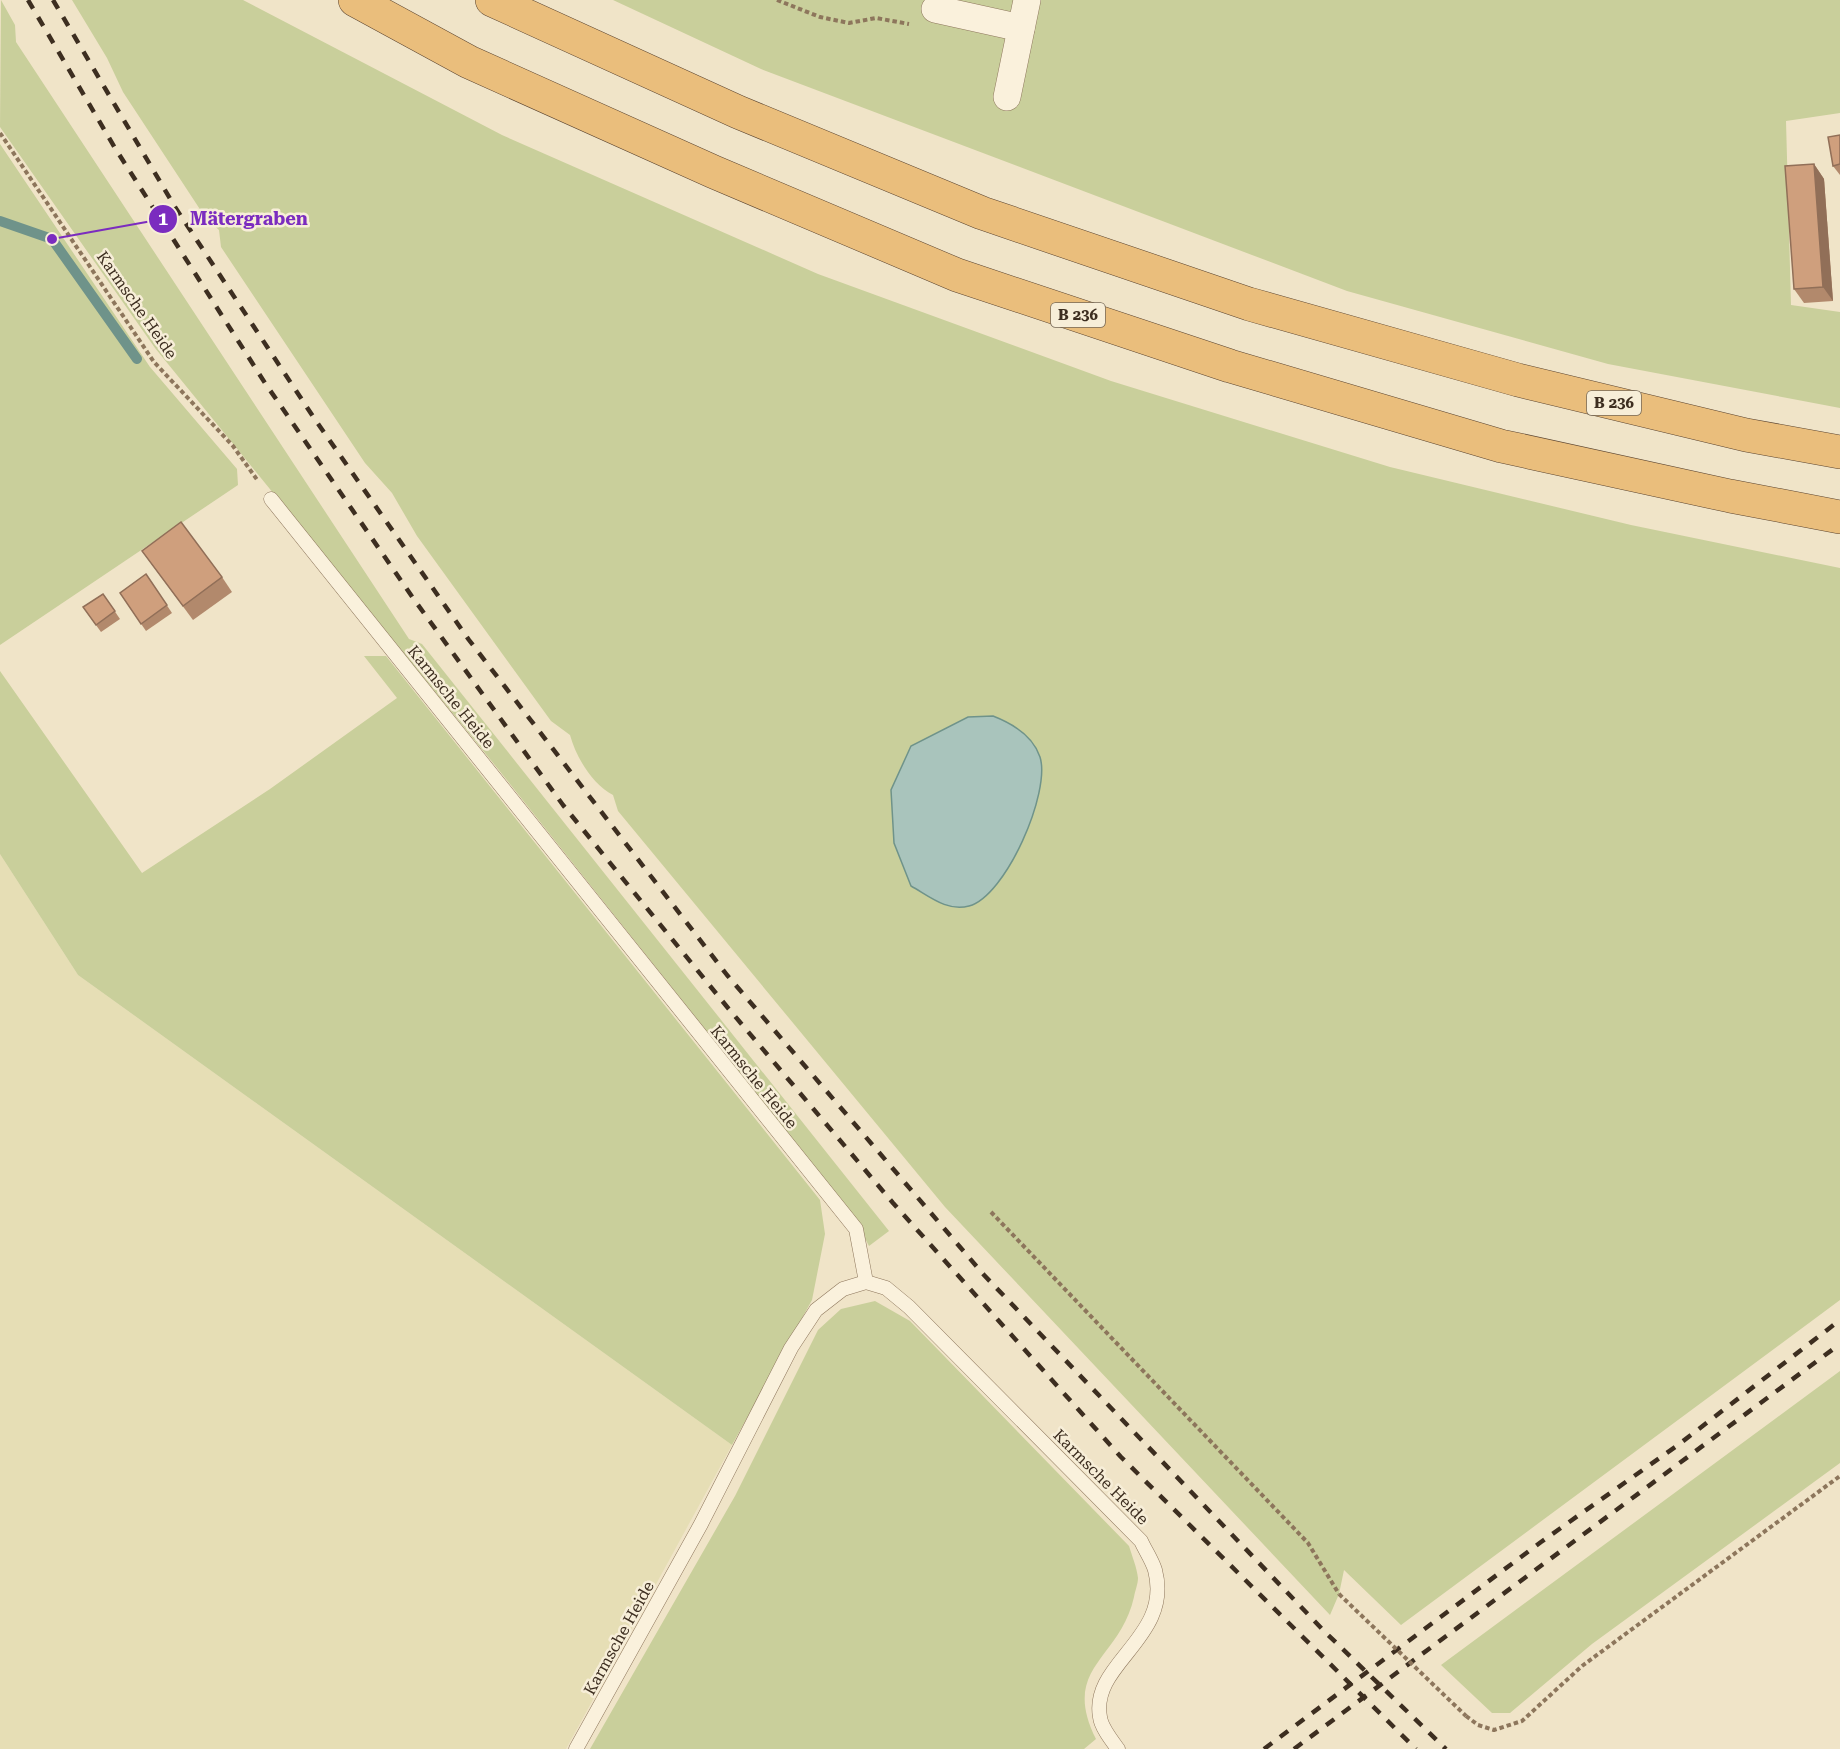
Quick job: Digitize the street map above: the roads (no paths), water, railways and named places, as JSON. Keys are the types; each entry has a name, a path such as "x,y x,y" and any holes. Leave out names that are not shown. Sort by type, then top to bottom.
{"highway":[{"name":"B 236","path":"355,0 469,63 714,172 957,275 1230,366 1502,446 1730,496 1840,517"},
{"name":"B 236","path":"492,0 738,112 982,213 1249,304 1518,380 1746,435 1840,452"}],"street":[{"path":"1007,97 1027,0"},
{"path":"935,9 1021,28"}],"lane":[{"name":"Karmsche Heide","path":"271,499 856,1229 866,1282"},
{"name":"Karmsche Heide","path":"576,1749 701,1524 791,1348 816,1310 843,1289 866,1282 886,1288 909,1307 1141,1541 1155,1570 1157,1596 1150,1622 1140,1640 1114,1669 1102,1691 1100,1718 1116,1745"}],"water":[{"path":"993,716 1021,731 1037,749 1042,773 1039,794 1023,841 1011,864 997,883 983,898 969,906 953,907 938,902 911,886 894,843 891,790 911,746 968,717"}],"waterway":[{"path":"0,221 52,239 137,359"}],"railway":[{"path":"28,0 115,148 265,383 413,598 563,805 728,1008 893,1203 1121,1457 1416,1749"},
{"path":"53,0 175,207 314,418 469,640 727,975 984,1275 1324,1631 1446,1749"},
{"path":"1264,1749 1541,1542 1678,1445 1840,1320"},
{"path":"1294,1749 1840,1344"}],"place":[{"name":"Mätergraben","path":"52,239"}]}
